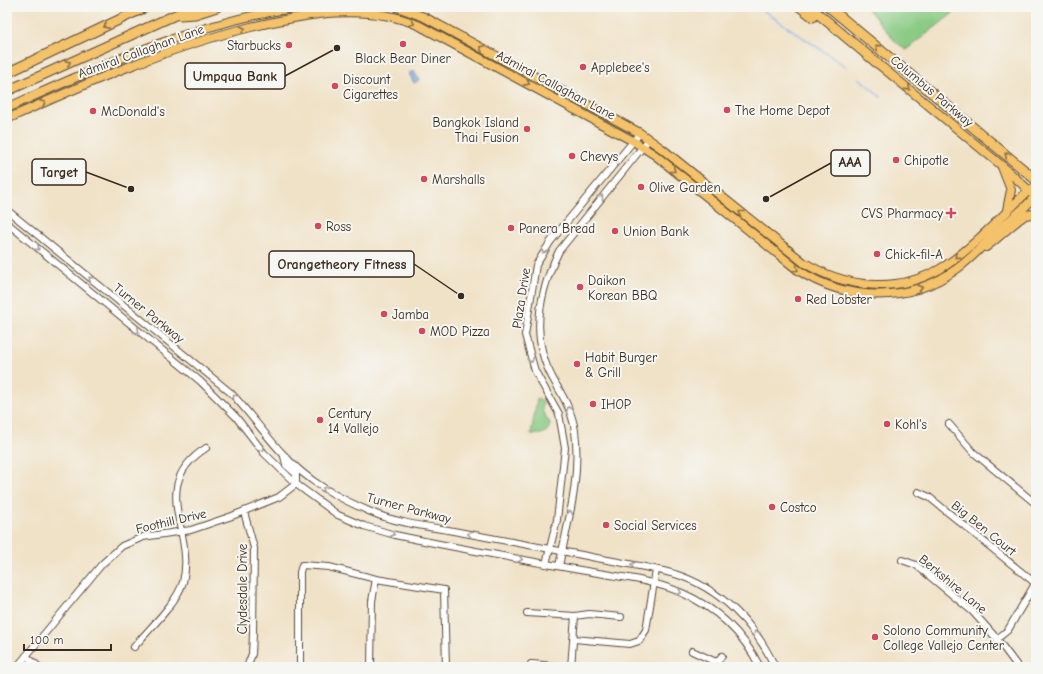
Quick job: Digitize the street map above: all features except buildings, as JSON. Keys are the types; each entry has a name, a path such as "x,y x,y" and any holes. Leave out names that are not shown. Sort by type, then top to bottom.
{"highway":[{"path":"7,73 146,7"},
{"path":"7,91 193,7"},
{"path":"172,16 195,14 217,7"},
{"path":"800,7 868,55"},
{"name":"Columbus Parkway","path":"810,7 878,63"},
{"name":"Columbus Parkway","path":"829,7 1036,180"},
{"path":"835,7 845,20"}],"main road":[{"name":"Admiral Callaghan Lane","path":"7,108 130,54 204,29 298,7"},
{"name":"Admiral Callaghan Lane","path":"397,7 424,18 640,133 804,262 827,275 853,283 890,284 916,279 932,273 955,258 1007,210 1034,193"},
{"name":"Admiral Callaghan Lane","path":"7,119 138,62 207,38 294,17 367,12 392,16 420,26 633,141 643,147 794,268 833,288 871,295 900,293 936,282 964,263 1034,193"},
{"name":"Columbus Parkway","path":"878,63 1034,193"},
{"path":"1001,165 1011,190 1007,210"},
{"path":"964,263 1000,237 1022,217 1027,214 1036,215"}],"street":[{"name":"Plaza Drive","path":"546,564 556,520 565,448 559,414 535,371 525,335 536,265 551,241 640,133"},
{"name":"Plaza Drive","path":"559,566 574,494 577,464 575,432 572,417 562,393 547,366 539,342 541,300 549,273 559,252 649,139"},
{"name":"Turner Parkway","path":"7,210 231,393 249,412 284,456 321,487 373,513 418,525 562,551 676,575 696,584 730,606 746,621 762,642 775,667"},
{"name":"Turner Parkway","path":"7,223 200,381 236,417 264,453 296,484 338,515 364,526 440,544 654,584 680,592 714,611 751,648 760,667"},
{"path":"949,424 973,452 1036,504"},
{"path":"134,648 172,602 182,583 184,558 175,502 177,482 185,466 195,454 206,448"},
{"path":"284,456 286,465 296,474 296,484"},
{"name":"Foothill Drive","path":"17,667 102,564 114,553 139,538 180,532 244,512 280,497 296,484"},
{"name":"Big Ben Court","path":"918,492 929,497 1036,583"},
{"name":"Clydesdale Drive","path":"244,512 254,548 254,634 252,654 247,667"},
{"name":"Berkshire Lane","path":"902,560 916,566 963,603 997,639 1018,667"},
{"path":"300,667 300,572 302,565 329,567 376,579 444,590 446,667"},
{"path":"574,638 630,644 639,641 646,630 656,570"},
{"path":"371,667 372,601 376,579"},
{"path":"997,639 1003,636 1008,630 1036,583"},
{"path":"527,612 575,616 589,614 621,616"},
{"path":"571,667 575,616"},
{"path":"692,650 715,664 722,656"},
{"path":"26,656 39,667"},
{"path":"530,664 567,667"}],"green space":[{"path":"866,7 961,7 906,50 895,41"},
{"path":"537,399 543,402 542,411 550,423 546,432 531,434"}],"water":[{"path":"414,71 419,80 414,83 409,73"}],"waterway":[{"path":"7,10 15,7"},
{"path":"758,7 845,66"},
{"path":"859,78 881,97"}],"place":[{"name":"Black Bear Diner","path":"403,44"},
{"name":"Starbucks","path":"289,45"},
{"name":"Umpqua Bank","path":"337,48"},
{"name":"Applebee's","path":"583,67"},
{"name":"Discount Cigarettes","path":"335,86"},
{"name":"The Home Depot","path":"727,110"},
{"name":"McDonald's","path":"93,111"},
{"name":"Bangkok Island Thai Fusion","path":"527,129"},
{"name":"Chevys","path":"572,156"},
{"name":"Chipotle","path":"896,160"},
{"name":"Marshalls","path":"424,179"},
{"name":"Olive Garden","path":"641,187"},
{"name":"Target","path":"131,189"},
{"name":"AAA","path":"766,199"},
{"name":"CVS Pharmacy","path":"951,213"},
{"name":"Ross","path":"318,226"},
{"name":"Panera Bread","path":"511,228"},
{"name":"Union Bank","path":"615,231"},
{"name":"Chick-fil-A","path":"877,254"},
{"name":"Daikon Korean BBQ","path":"580,287"},
{"name":"Orangetheory Fitness","path":"461,296"},
{"name":"Red Lobster","path":"798,299"},
{"name":"Jamba","path":"384,314"},
{"name":"MOD Pizza","path":"422,331"},
{"name":"Habit Burger & Grill","path":"577,364"},
{"name":"IHOP","path":"593,404"},
{"name":"Century 14 Vallejo","path":"320,420"},
{"name":"Kohl's","path":"887,424"},
{"name":"Costco","path":"772,507"},
{"name":"Social Services","path":"606,525"},
{"name":"Solono Community College Vallejo Center","path":"875,637"}]}
